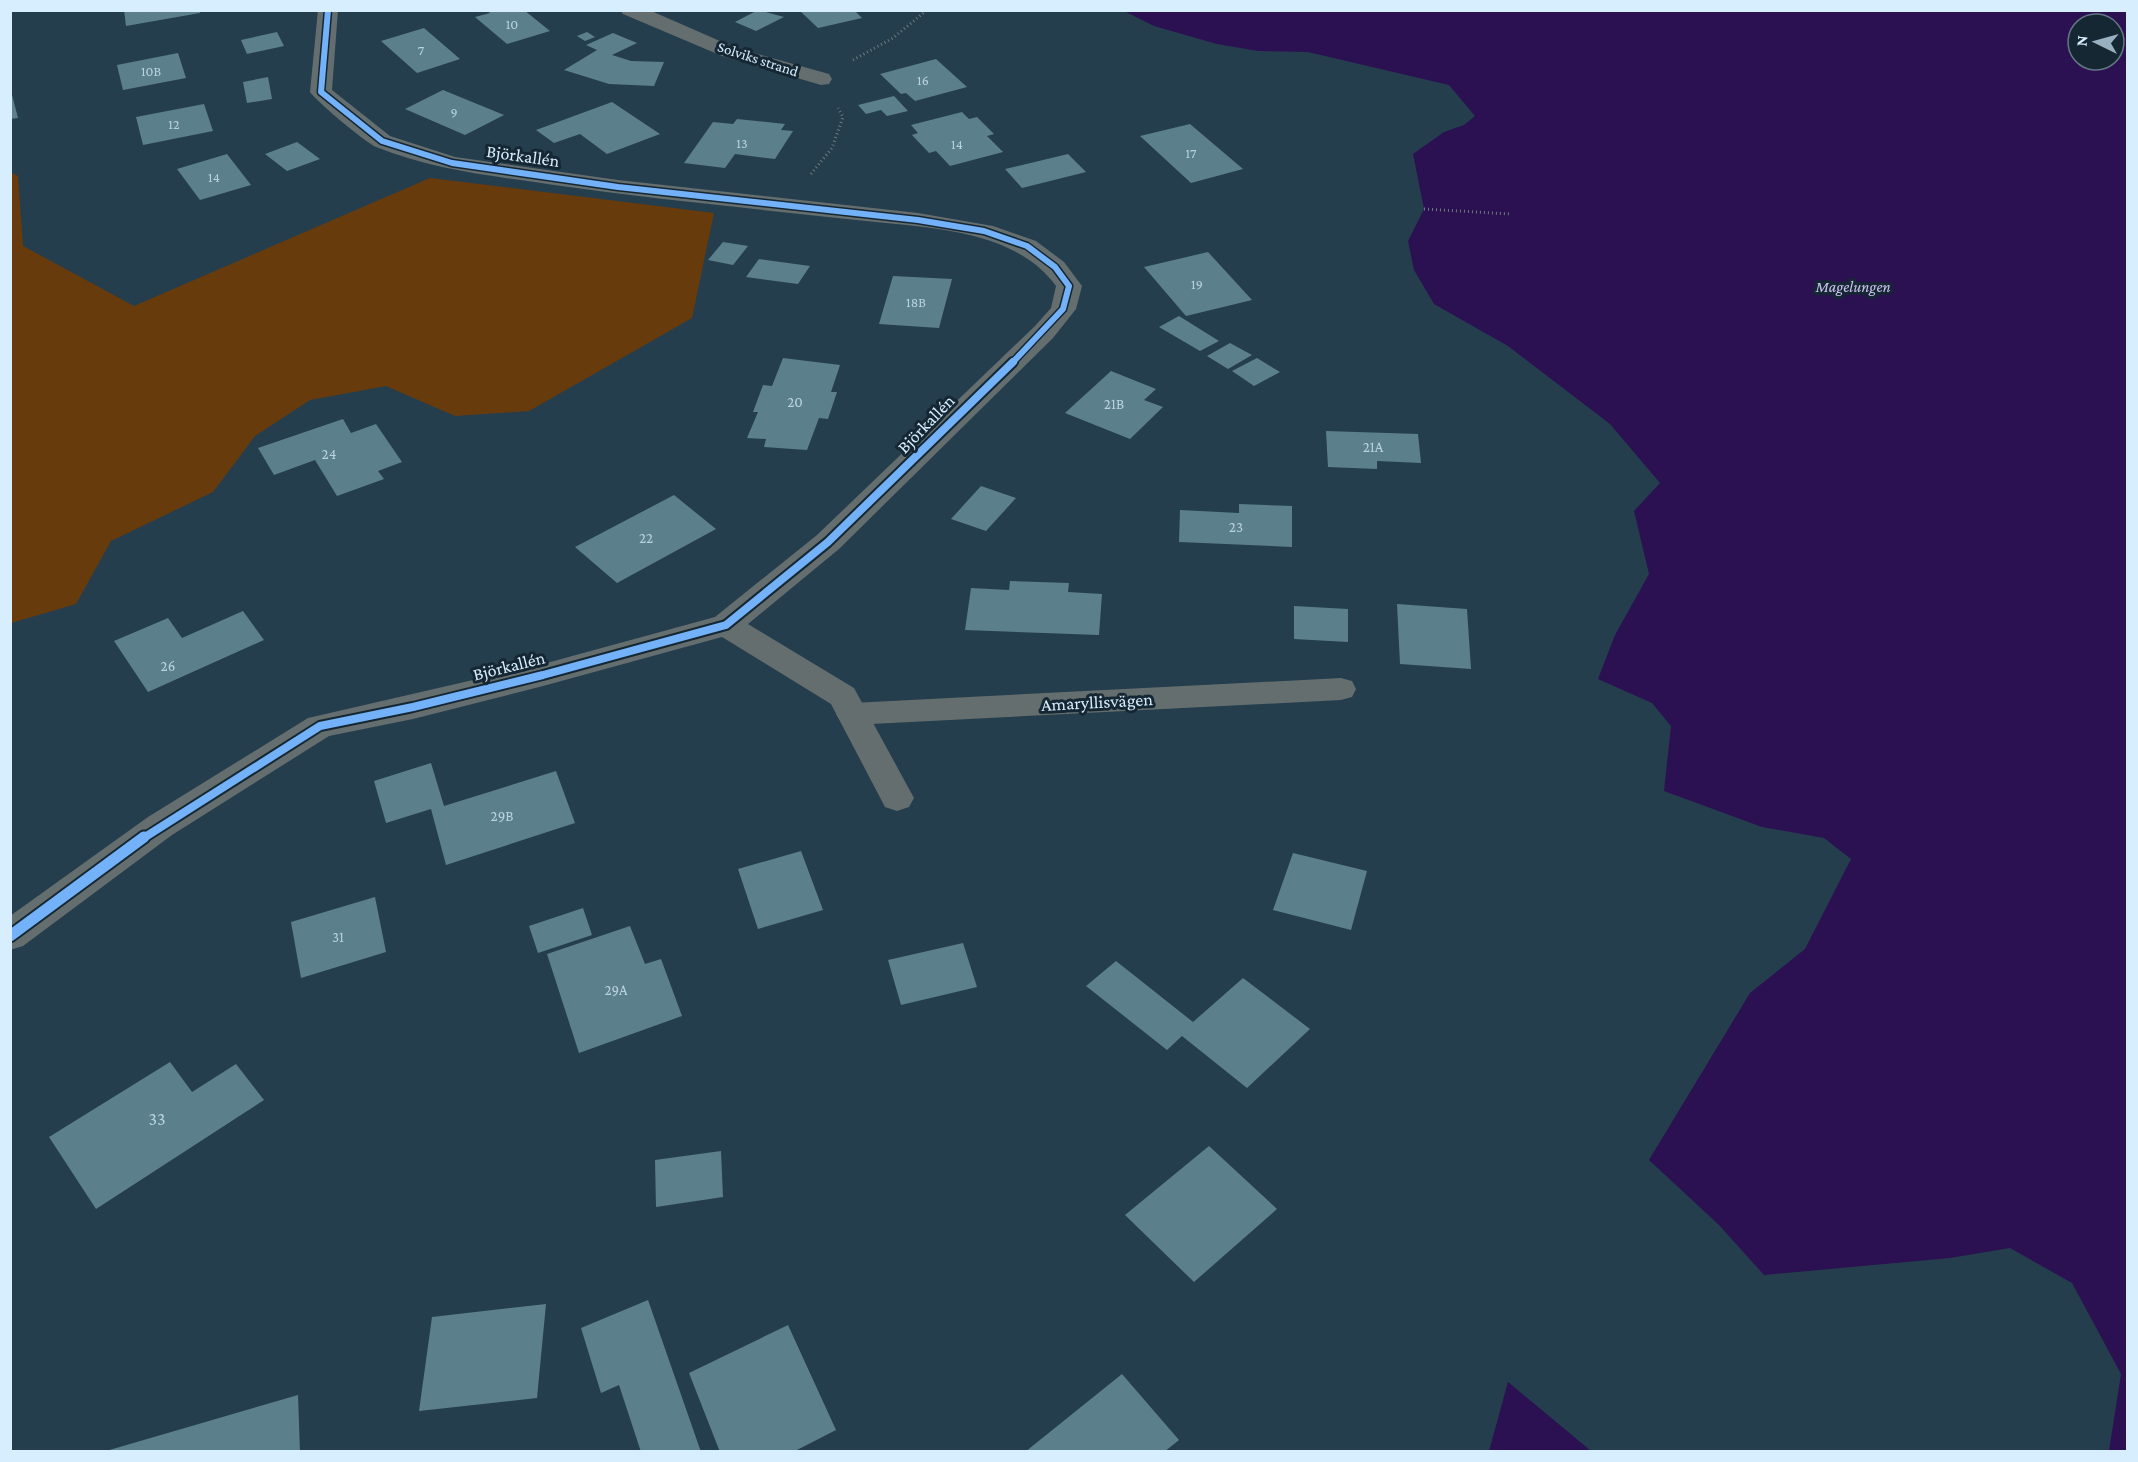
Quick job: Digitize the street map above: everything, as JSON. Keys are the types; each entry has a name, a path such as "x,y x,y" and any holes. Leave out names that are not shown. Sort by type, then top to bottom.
{"street":[{"name":"Björkallén","path":"10,936 160,826 320,726 489,688 726,625 828,542 1044,332 1063,309 1069,286 1055,267 1027,246 984,231 907,219 618,187 452,163 382,141 321,92 328,10"},
{"name":"Solviks strand","path":"630,10 729,52 821,79"},
{"path":"726,625 843,696 897,798"}],"lane":[{"name":"Amaryllisvägen","path":"852,714 1341,689"}],"path":[{"path":"1424,209 1511,214"}],"shaded area":[{"path":"10,172 18,176 23,246 134,306 430,178 714,213 692,318 529,411 455,416 386,386 310,400 255,436 213,492 111,541 76,604 11,623"}],"water":[{"name":"Magelungen","path":"1124,11 2127,11 2127,1451 2109,1451 2121,1374 2072,1283 2010,1248 1950,1258 1764,1275 1719,1225 1649,1160 1750,993 1805,949 1851,859 1824,838 1762,827 1664,791 1671,726 1652,703 1598,679 1615,635 1649,574 1634,511 1660,483 1610,424 1508,346 1434,304 1414,270 1408,241 1424,209 1413,154 1444,132 1464,125 1475,116 1449,85 1308,52 1258,51 1217,44 1154,26"},
{"path":"1508,1382 1591,1451 1489,1451"}],"building":[{"path":"124,10 200,10 200,13 126,26"},
{"path":"487,10 524,10 550,31 507,44 475,17 490,13"},
{"path":"758,10 784,17 756,31 735,22"},
{"path":"799,10 854,10 862,18 818,28"},
{"path":"424,28 460,59 417,73 381,41"},
{"path":"277,32 284,46 247,54 241,40"},
{"path":"587,32 595,37 585,41 577,36"},
{"path":"613,33 637,43 612,55 631,61 664,62 654,86 609,84 564,70 597,50 586,45"},
{"path":"178,53 186,78 123,90 117,65"},
{"path":"936,59 967,87 915,101 906,93 901,94 880,74"},
{"path":"268,77 272,99 247,103 243,82"},
{"path":"10,87 18,118 10,119"},
{"path":"443,90 504,115 465,135 405,109"},
{"path":"894,96 908,111 887,116 881,110 866,114 858,105"},
{"path":"612,102 660,134 607,154 580,134 554,143 536,130"},
{"path":"204,104 213,131 143,145 136,117"},
{"path":"962,112 969,119 977,117 994,134 987,136 1003,152 950,166 936,151 929,153 912,135 918,133 911,125"},
{"path":"737,119 785,124 781,130 793,131 775,159 735,154 725,168 684,163 713,122 733,124"},
{"path":"1190,124 1243,169 1191,183 1140,136"},
{"path":"297,142 320,159 287,171 265,154"},
{"path":"227,154 251,185 200,200 177,169"},
{"path":"1068,154 1086,172 1022,188 1005,169"},
{"path":"723,242 748,246 733,265 708,260"},
{"path":"1208,252 1252,300 1186,316 1144,267"},
{"path":"759,259 810,266 798,284 746,277"},
{"path":"893,276 952,279 939,328 879,324"},
{"path":"1179,316 1219,341 1200,351 1159,327"},
{"path":"1230,343 1252,355 1228,369 1207,356"},
{"path":"783,358 840,365 831,392 837,392 828,419 819,418 807,450 764,447 766,439 747,438 758,412 753,412 763,385 772,386"},
{"path":"1257,358 1280,372 1254,386 1232,371"},
{"path":"1111,371 1156,389 1144,400 1163,407 1130,439 1065,413"},
{"path":"343,419 351,433 376,424 402,462 378,471 384,479 337,496 315,460 274,475 258,448"},
{"path":"1326,431 1418,434 1421,463 1377,461 1377,469 1328,467"},
{"path":"981,486 1016,498 986,531 951,519"},
{"path":"674,495 716,529 617,583 575,547"},
{"path":"1239,504 1292,506 1292,547 1179,542 1180,510 1239,513"},
{"path":"1010,581 1069,583 1068,592 1102,594 1099,635 965,630 971,588 1009,590"},
{"path":"1397,604 1467,609 1471,669 1400,664"},
{"path":"1294,606 1348,609 1348,642 1294,639"},
{"path":"243,611 264,640 148,692 114,641 168,618 182,638"},
{"path":"431,763 444,806 556,771 575,823 446,865 431,809 386,823 374,781"},
{"path":"801,851 823,910 758,929 738,869"},
{"path":"1293,853 1367,871 1351,930 1273,910"},
{"path":"375,897 386,952 301,978 291,922"},
{"path":"583,908 592,935 538,953 529,926"},
{"path":"630,926 645,964 661,959 682,1016 579,1053 547,954"},
{"path":"963,943 977,987 901,1005 888,960"},
{"path":"1116,961 1193,1022 1243,978 1310,1029 1247,1088 1182,1036 1167,1050 1086,986"},
{"path":"170,1062 192,1092 236,1064 264,1100 96,1209 49,1137"},
{"path":"1209,1146 1277,1209 1194,1282 1125,1215"},
{"path":"721,1151 723,1197 656,1207 655,1160"},
{"path":"648,1300 701,1452 641,1452 619,1385 601,1393 581,1328"},
{"path":"546,1304 537,1398 419,1411 432,1317"},
{"path":"788,1325 836,1430 793,1452 720,1452 689,1373"},
{"path":"1122,1374 1179,1440 1164,1452 1025,1452"},
{"path":"298,1395 300,1452 106,1452 106,1451"}],"cycle path":[{"path":"10,936 160,826 320,726 413,707 543,675 726,625 828,542 1044,332 1063,309 1069,286 1055,267 1027,246 984,231 918,220 618,187 452,163 382,141 321,92 328,10"}]}
